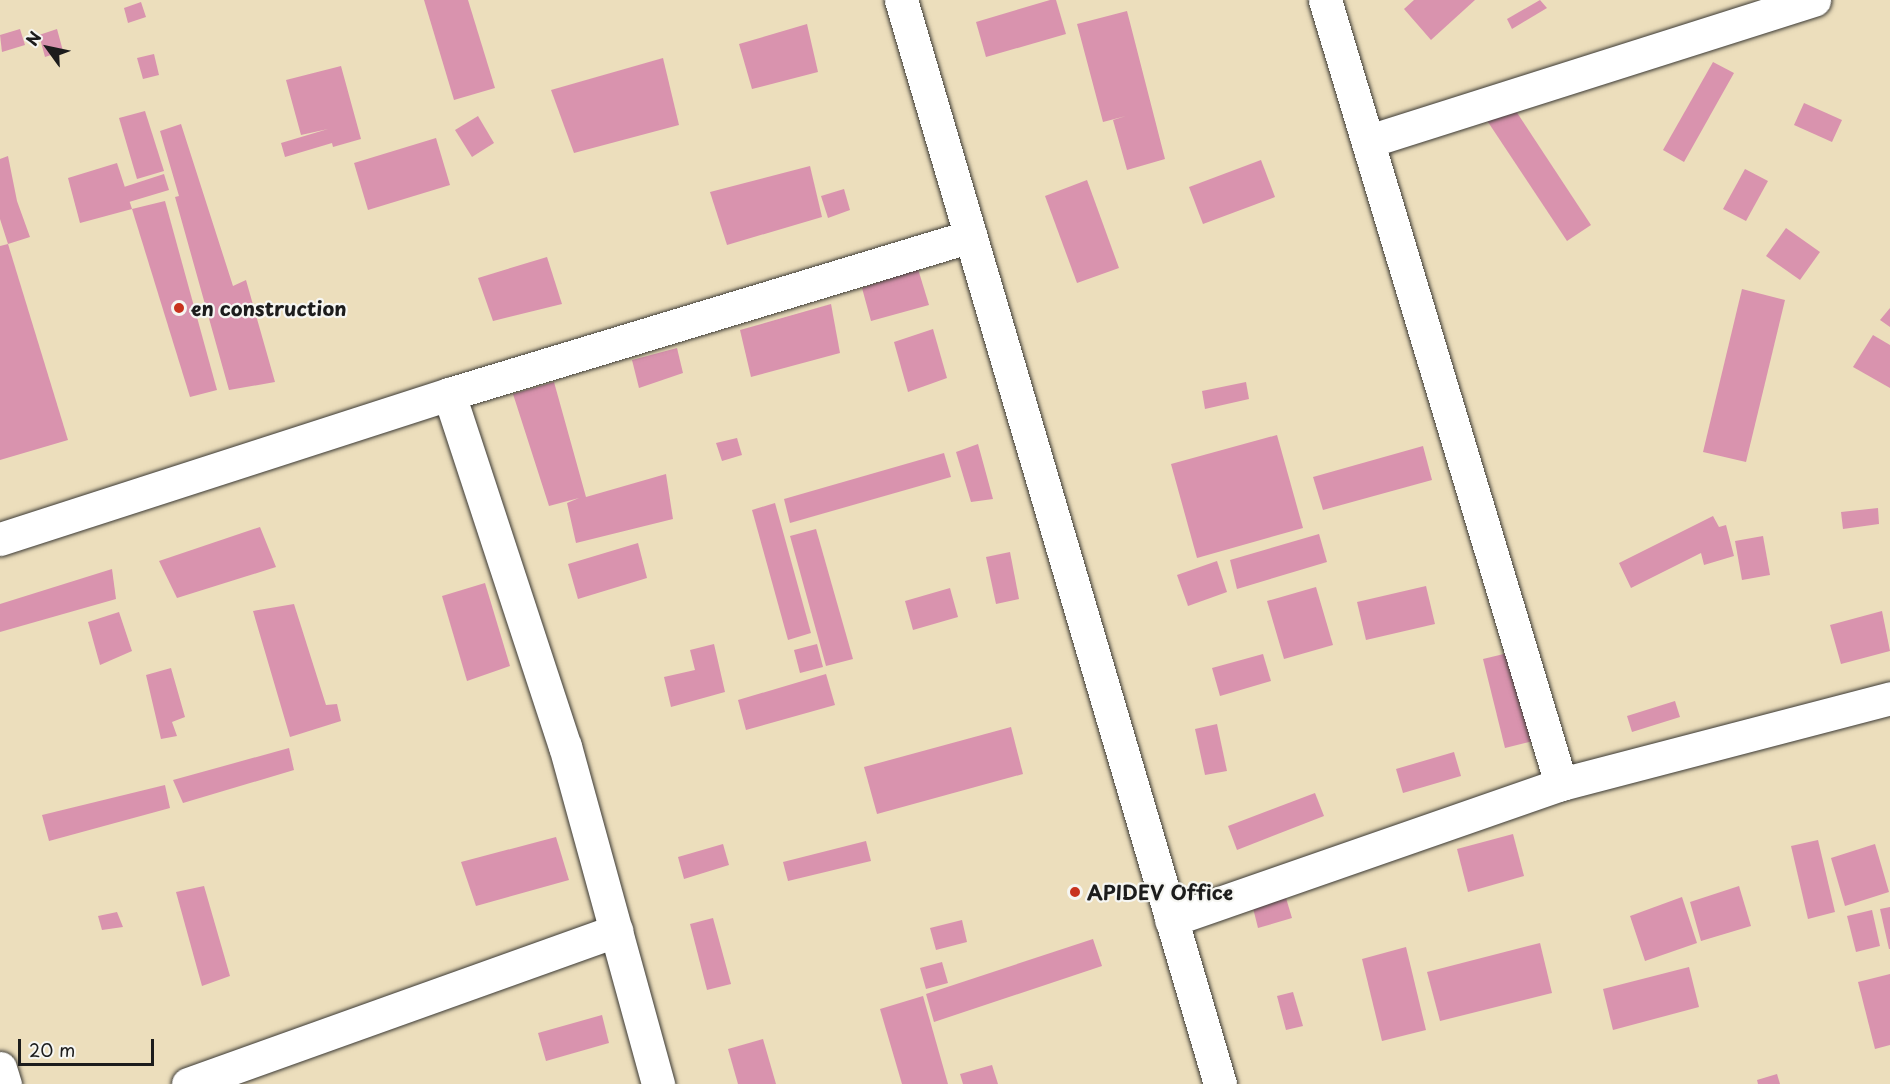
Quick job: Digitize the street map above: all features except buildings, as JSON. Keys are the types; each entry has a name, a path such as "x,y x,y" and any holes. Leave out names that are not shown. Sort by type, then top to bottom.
{"street":[{"path":"902,0 1220,1084"},
{"path":"1325,0 1561,784"},
{"path":"1368,141 1814,0"},
{"path":"0,540 449,394 971,236"},
{"path":"449,394 565,746 658,1084"},
{"path":"1172,920 1561,784 1890,698"},
{"path":"188,1084 616,931"},
{"path":"0,1068 4,1084"}],"place":[{"name":"en construction","path":"179,308"},
{"name":"APIDEV Office","path":"1075,892"}]}
